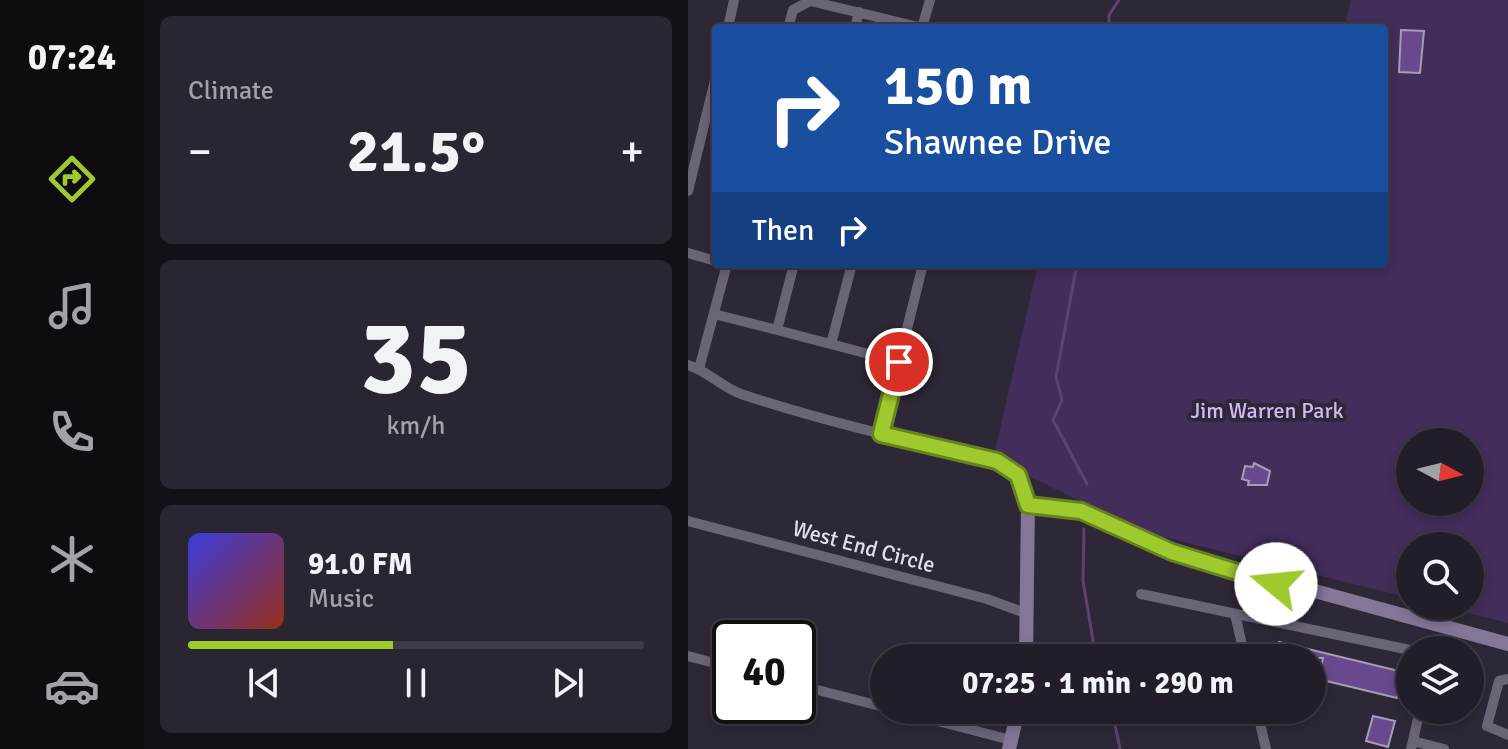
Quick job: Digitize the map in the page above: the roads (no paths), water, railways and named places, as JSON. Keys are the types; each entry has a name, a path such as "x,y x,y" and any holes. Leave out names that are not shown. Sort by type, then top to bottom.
{"street":[{"path":"729,24 734,0"},
{"path":"923,24 930,0"},
{"path":"789,24 793,10 810,1 906,24"},
{"path":"856,24 859,12"},
{"path":"688,191 712,92"},
{"path":"688,253 712,260"},
{"path":"726,268 714,314 693,367 726,389 881,434 997,461 1018,475 1028,505 1027,644"},
{"path":"777,330 793,268"},
{"path":"831,344 851,268"},
{"path":"881,434 922,268"},
{"path":"714,314 899,362"},
{"path":"1028,505 1081,511 1172,552 1508,644"},
{"name":"West End Circle","path":"688,521 987,599 1028,614"},
{"path":"1141,594 1396,647"},
{"path":"1235,614 1242,644"},
{"path":"688,656 712,662"},
{"path":"1508,679 1499,681 1487,726 1508,735"},
{"path":"816,690 870,703"},
{"path":"942,724 1010,744 1015,724"},
{"path":"1260,724 1266,749"},
{"path":"1417,724 1412,745 1444,749"}],"waterway":[{"path":"1109,24 1109,15 1119,0"},
{"path":"1076,268 1056,377 1062,400 1053,420 1087,484"},
{"path":"1084,529 1083,581 1094,644"},
{"path":"1115,724 1120,749"}],"park label":[{"name":"Jim Warren Park","path":"1267,410"}]}
